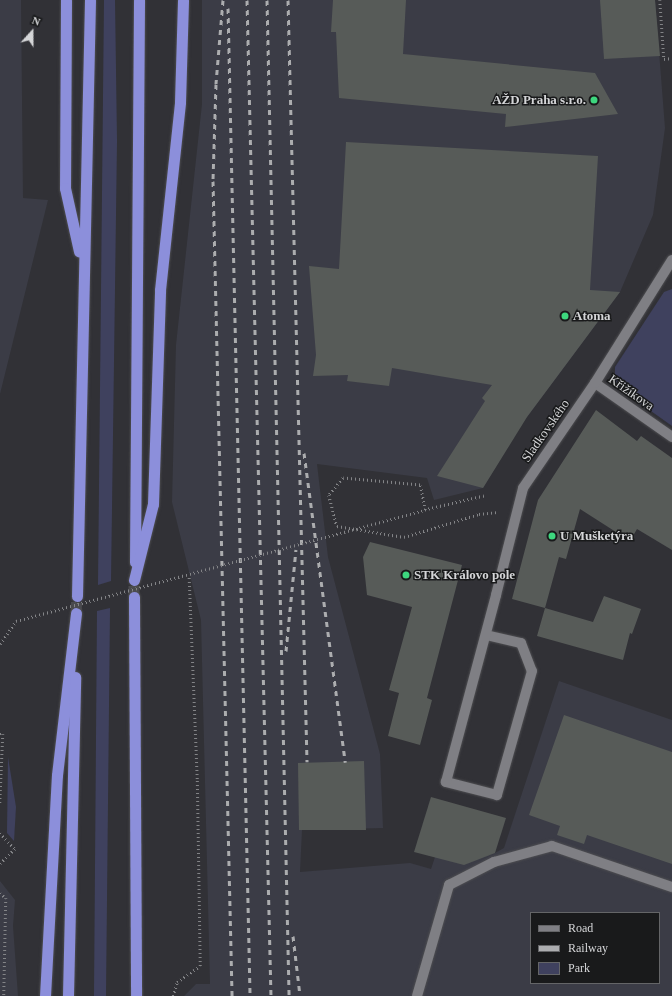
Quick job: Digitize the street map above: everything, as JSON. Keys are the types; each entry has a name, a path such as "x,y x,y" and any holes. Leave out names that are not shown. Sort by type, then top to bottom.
{"highway":[{"path":"66,0 65,188 82,267"},
{"path":"77,596 82,267 90,0"},
{"path":"139,0 134,580 153,504 160,290 180,102 183,0"},
{"path":"134,598 136,996"},
{"path":"45,996 57,776 76,613 68,996"}],"street":[{"name":"Sladkovského","path":"486,635 521,643 532,671 497,795 446,782 486,635 522,488 595,383 672,260"},
{"name":"Křižíkova","path":"595,383 672,437"},
{"path":"417,996 449,885 494,862 552,846 672,887"}],"path":[{"path":"660,0 664,59 672,58"},
{"path":"425,510 420,485 343,478 329,495 337,526 404,537 476,515"},
{"path":"0,644 16,621 189,576 425,510 484,496"},
{"path":"173,996 177,982 200,966 197,779 189,576"},
{"path":"0,734 3,734 0,803"},
{"path":"0,833 15,849 0,864"},
{"path":"0,893 6,898 4,996"}],"shaded area":[{"path":"0,0 21,0 23,198 48,200 0,394"},
{"path":"202,0 655,0 665,128 653,215 620,292 521,425 483,488 434,500 427,478 317,464 328,557 380,754 383,828 302,830 300,872 410,863 431,869 435,857 495,853 504,848 559,681 672,720 672,996 184,996 196,984 210,984 201,620 172,502 176,345 202,104"},
{"path":"0,881 15,900 13,926 18,996 0,996"}],"green space":[{"path":"104,0 115,0 117,141 111,581 98,585"},
{"path":"672,289 672,426 620,389 615,379 615,367 664,292"},
{"path":"110,608 106,996 94,996 97,611"},
{"path":"8,757 16,807 14,841 7,833"}],"building":[{"path":"333,0 406,0 403,54 595,73 618,114 505,127 506,114 339,98 336,32 331,32"},
{"path":"600,0 655,0 660,56 604,59"},
{"path":"346,142 598,156 590,290 620,292 527,417 483,488 437,476 485,401 482,398 492,385 392,368 389,386 347,381 348,375 313,376 316,355 309,266 339,269"},
{"path":"596,410 637,441 641,436 672,458 672,550 637,529 630,541 580,509 566,559 559,557 545,608 512,599 538,500"},
{"path":"370,542 462,565 427,698 432,700 420,745 388,736 399,693 389,690 412,607 367,595 363,557"},
{"path":"604,596 641,609 632,634 630,633 623,660 537,636 545,608 593,622"},
{"path":"564,715 672,752 672,864 587,835 584,844 557,835 560,826 529,815"},
{"path":"364,761 366,830 299,830 298,763"},
{"path":"431,797 506,818 495,853 464,865 414,852"}],"tunnel":[{"path":"134,580 134,597"},
{"path":"76,613 77,596"}],"railway":[{"path":"223,0 216,84 213,181 232,996"},
{"path":"247,0 271,996"},
{"path":"267,0 289,996"},
{"path":"288,0 307,762"},
{"path":"228,8 250,996"},
{"path":"304,453 345,762"},
{"path":"286,651 296,549"},
{"path":"293,936 300,996"}],"place":[{"name":"AŽD Praha s.r.o.","path":"594,100"},
{"name":"Atoma","path":"565,316"},
{"name":"U Mušketýra","path":"552,536"},
{"name":"STK Královo pole","path":"406,575"}]}
